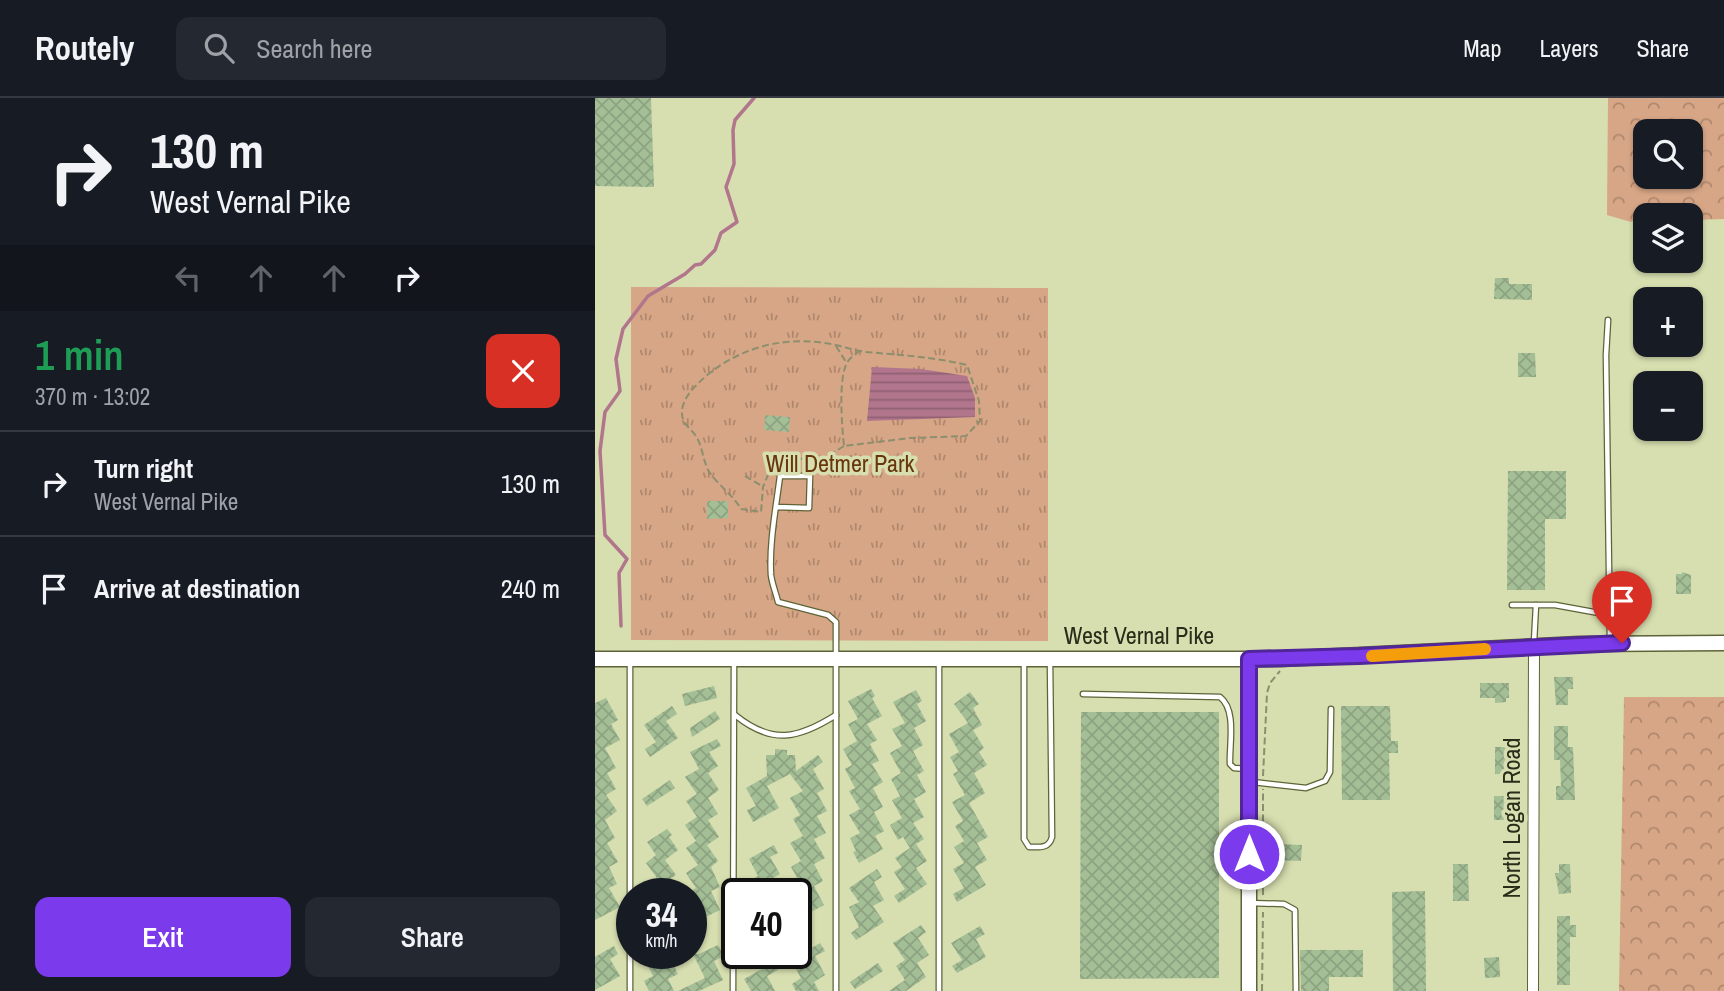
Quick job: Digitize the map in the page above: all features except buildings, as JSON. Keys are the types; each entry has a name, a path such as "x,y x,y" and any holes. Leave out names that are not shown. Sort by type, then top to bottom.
{"main road":[{"name":"West Vernal Pike","path":"595,659 1249,659 1609,643 1724,643"},
{"path":"1249,659 1256,903 1249,991"}],"street":[{"name":"North Logan Road","path":"1533,991 1534,646"}],"lane":[{"path":"1608,320 1609,643"},
{"path":"776,507 809,508 810,475 780,476 776,507 771,576 778,602 828,615 837,622 836,991"},
{"path":"1512,605 1555,605 1610,615"},
{"path":"1534,646 1536,605"},
{"path":"630,659 631,991"},
{"path":"733,991 734,659"},
{"path":"939,659 939,991"},
{"path":"1024,659 1024,839 1029,846 1044,847 1052,837 1050,659"},
{"path":"1083,694 1220,697 1225,701 1229,712 1230,764 1254,778 1305,788 1325,781 1330,772 1332,709"},
{"path":"734,715 751,729 782,736 814,729 837,715"},
{"path":"1256,903 1284,904 1295,909 1296,991"}],"path":[{"path":"802,342 836,346 967,365 979,401 981,421 966,436 910,438 844,446 825,458 788,459 768,475 763,487 761,512 741,509 736,500 708,472 697,437 684,423 681,412 690,390 736,356 765,345 802,342"},
{"path":"836,346 846,363 841,404 844,446"},
{"path":"846,363 859,351"},
{"path":"745,475 750,481 763,487"},
{"path":"1262,991 1256,903 1254,778 1270,683 1280,673"}],"green space":[{"path":"1608,98 1724,98 1724,219 1703,220 1703,203 1633,203 1631,222 1607,215"},
{"name":"Will Detmer Park","path":"631,287 1048,288 1048,641 631,640"},
{"path":"1624,697 1724,697 1724,991 1619,991"}],"shaded area":[{"path":"872,367 921,369 967,376 975,398 975,417 867,421"}],"waterway":[{"path":"621,626 619,573 627,559 605,535 600,451 605,412 620,391 616,359 623,329 648,296 695,265 701,264 715,250 721,233 737,222 726,187 734,164 733,130 735,120 754,98"}],"slow traffic":[{"path":"1372,656 1485,649"}],"route":[{"path":"1249,854 1249,659 1622,643"}]}
